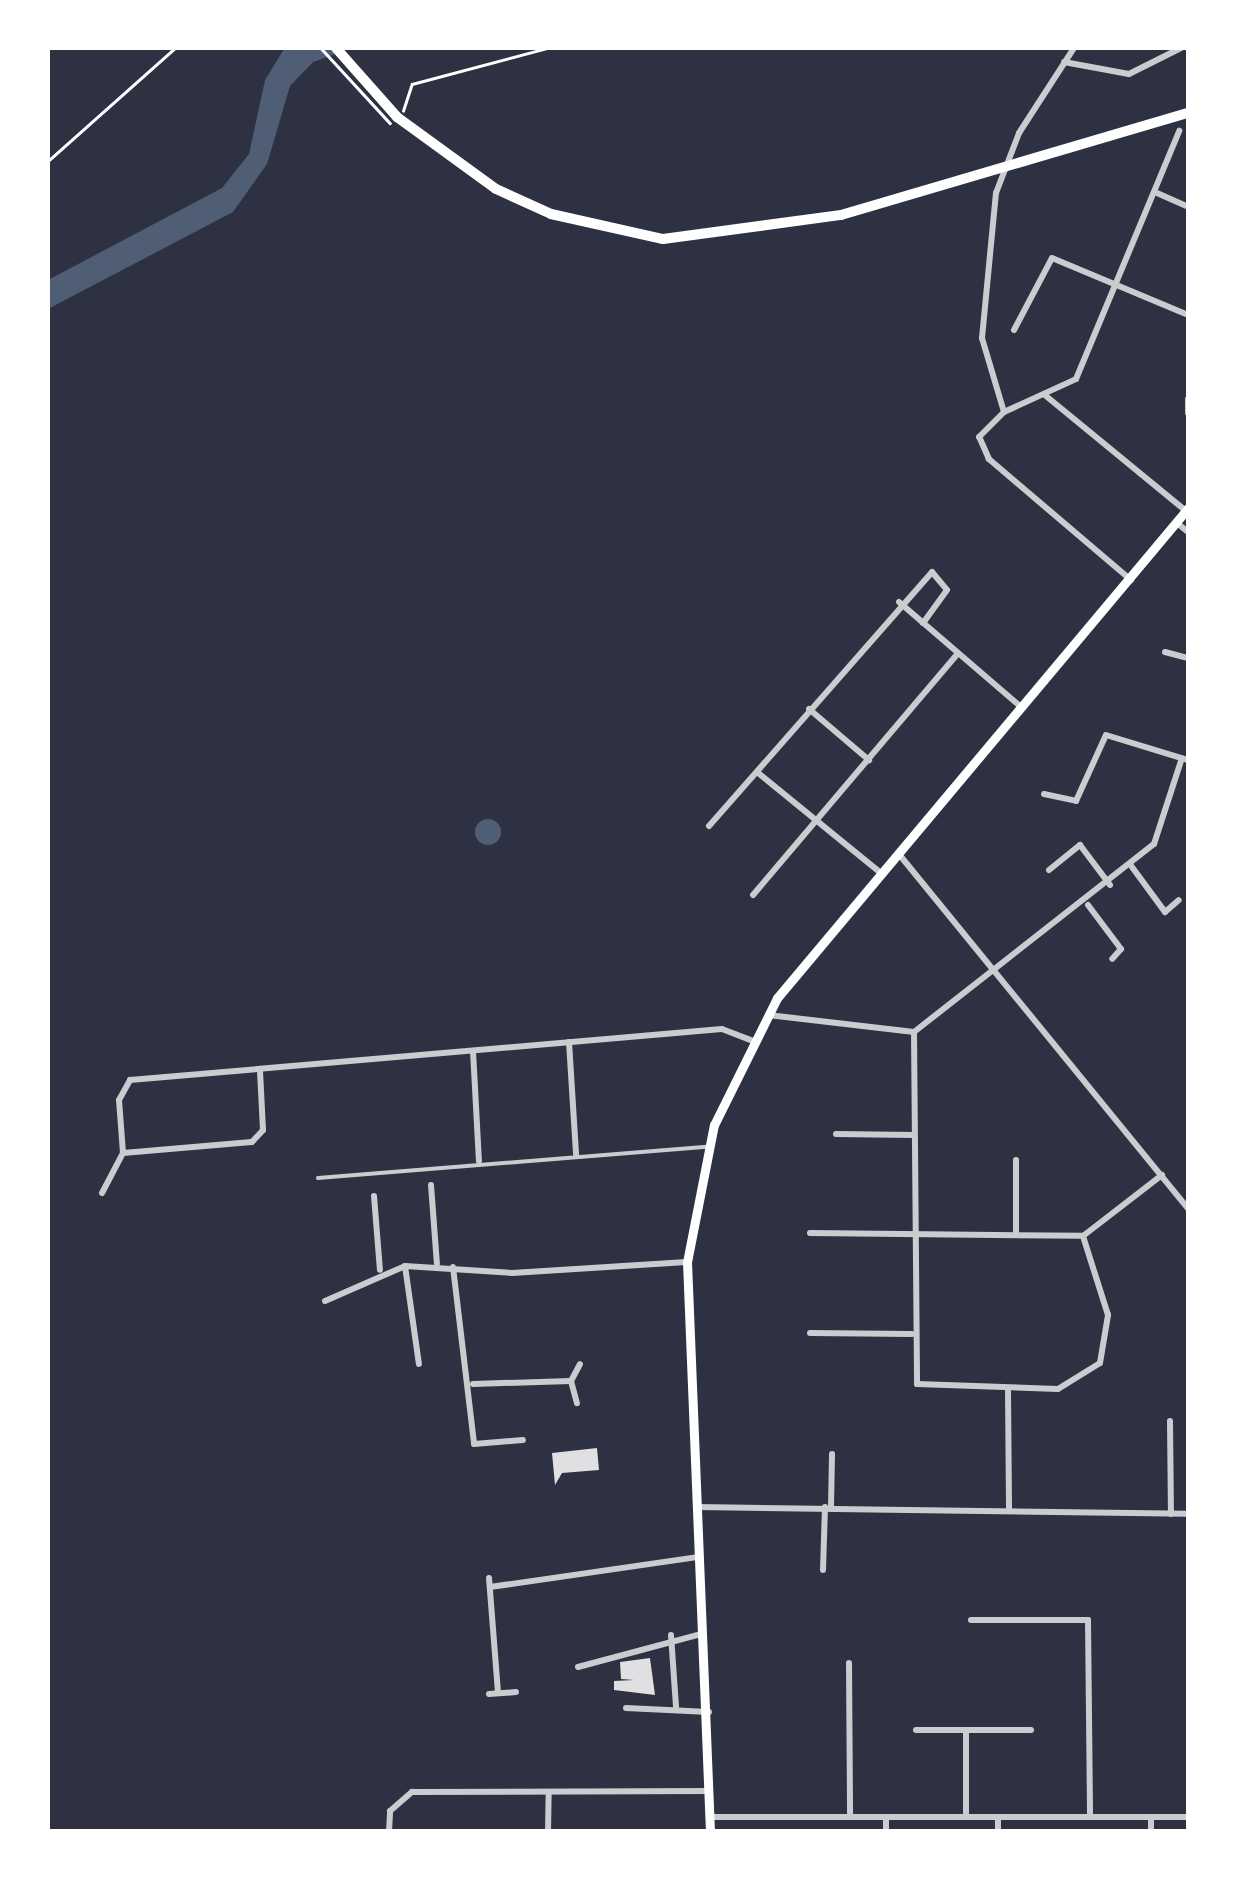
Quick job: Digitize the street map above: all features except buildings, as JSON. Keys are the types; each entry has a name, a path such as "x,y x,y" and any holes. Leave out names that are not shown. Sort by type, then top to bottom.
{"main road":[{"path":"336,48 349,77 444,157 524,201 606,230 663,239 770,232 952,183 1188,112"},
{"path":"710,1832 688,1262 708,1147 767,1015 881,873 1132,581 1187,509"}],"street":[{"path":"1004,412 982,338 996,193 1019,133 1074,48"},
{"path":"1064,62 1129,74 1181,48"},
{"path":"1132,581 981,449 983,427 1004,412 1076,379 1179,130"},
{"path":"1156,193 1188,208"},
{"path":"1014,330 1043,262 1116,284 1188,314"},
{"path":"1046,396 1187,509"},
{"path":"1188,399 1188,413"},
{"path":"1176,523 1188,532"},
{"path":"709,826 921,576 944,578 947,590 923,623"},
{"path":"899,602 1021,707"},
{"path":"1165,652 1188,658"},
{"path":"753,895 958,653"},
{"path":"809,710 868,760"},
{"path":"767,1015 914,1032 1088,905 1154,844 1185,758 1106,734 1076,801 1044,794"},
{"path":"757,772 881,873"},
{"path":"1048,870 1080,845 1110,884"},
{"path":"898,853 1188,1208"},
{"path":"1132,866 1165,912 1179,900"},
{"path":"1088,905 1121,949 1112,959"},
{"path":"102,1194 123,1153 121,1088 260,1070 722,1029 753,1040"},
{"path":"914,1032 912,1334 917,1384 1058,1389 1100,1363 1108,1315 1083,1236"},
{"path":"569,1042 576,1154"},
{"path":"472,1051 479,1161"},
{"path":"123,1153 252,1142 263,1130 260,1070"},
{"path":"836,1134 914,1134"},
{"path":"1016,1160 1016,1233"},
{"path":"810,1233 1083,1236 1162,1175"},
{"path":"431,1185 437,1264"},
{"path":"374,1196 380,1270"},
{"path":"325,1301 380,1270 404,1266 437,1264 512,1273 688,1262"},
{"path":"404,1266 419,1364"},
{"path":"454,1267 473,1384 474,1444 523,1440"},
{"path":"810,1332 912,1334"},
{"path":"577,1404 572,1381 580,1364"},
{"path":"473,1384 572,1381"},
{"path":"1008,1390 1009,1509"},
{"path":"1170,1421 1171,1514"},
{"path":"823,1570 832,1454"},
{"path":"697,1508 1188,1514"},
{"path":"490,1588 700,1557"},
{"path":"489,1578 498,1694"},
{"path":"972,1620 1090,1623 1090,1817"},
{"path":"578,1667 671,1635 704,1634"},
{"path":"671,1635 676,1707"},
{"path":"849,1663 850,1816"},
{"path":"488,1694 516,1692"},
{"path":"626,1708 676,1707 708,1712"},
{"path":"916,1730 1032,1730"},
{"path":"966,1731 966,1817"},
{"path":"389,1832 390,1811 412,1792 711,1791"},
{"path":"548,1832 549,1793"},
{"path":"1151,1816 1151,1832"},
{"path":"710,1817 1188,1817"},
{"path":"886,1817 886,1832"},
{"path":"998,1818 998,1832"}],"lane":[{"path":"318,1178 479,1161 708,1147"}],"path":[{"path":"48,160 175,48"},
{"path":"321,48 349,77"},
{"path":"411,104 412,84 547,48"}],"water":[{"path":"352,48 313,62 290,86 267,164 233,212 48,309 48,280 222,188 249,154 265,80 284,49"},
{"path":"488,819 497,823 501,832 497,841 488,845 479,841 475,832 479,823"}]}
